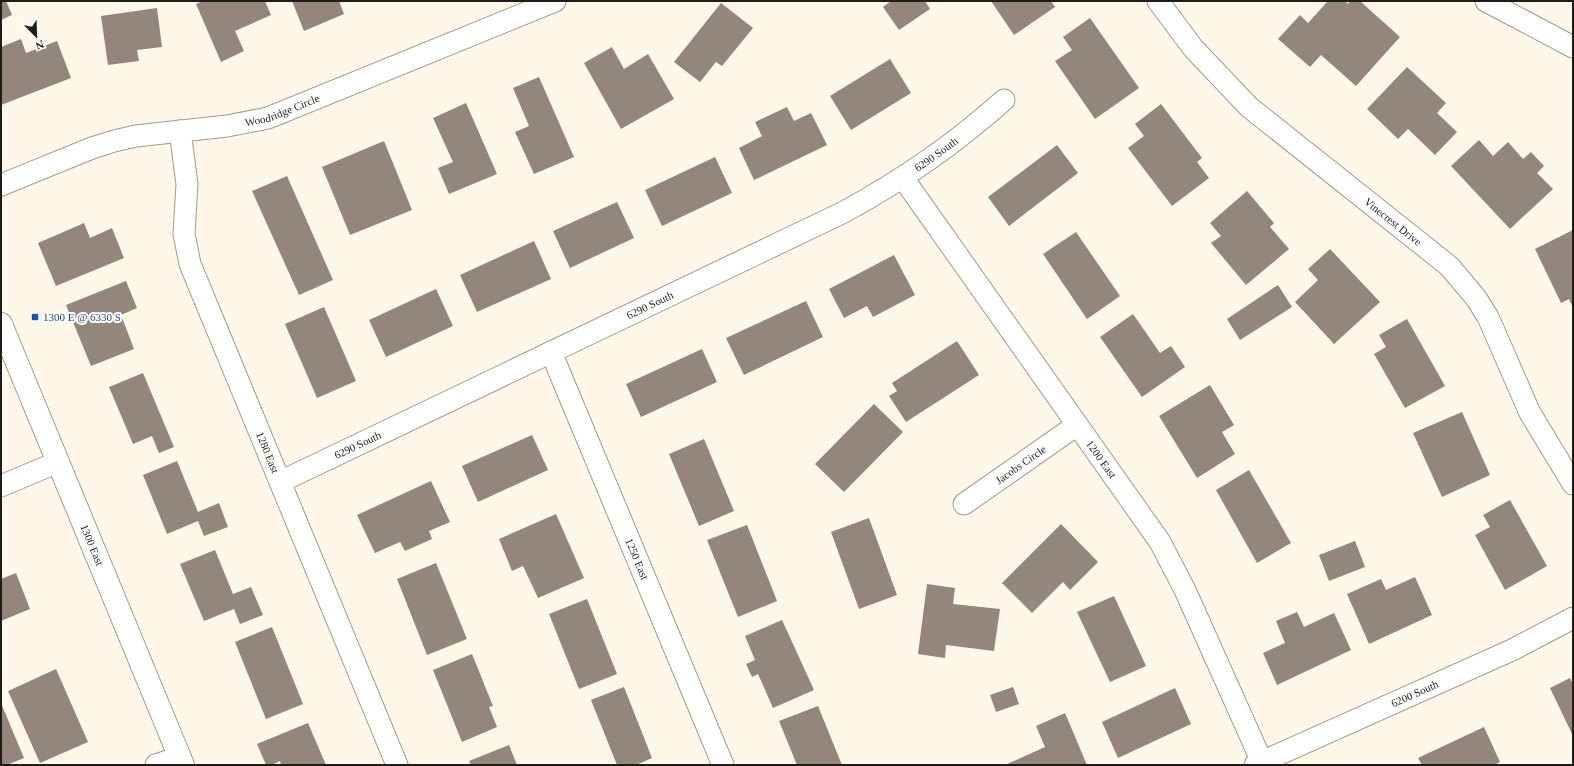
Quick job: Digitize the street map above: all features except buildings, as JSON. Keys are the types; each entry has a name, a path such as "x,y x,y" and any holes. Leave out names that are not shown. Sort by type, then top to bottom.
{"main road":[{"name":"1300 East","path":"1,324 182,761"}],"street":[{"name":"Woodridge Circle","path":"1,185 92,148 114,141 143,135 248,123 280,114 555,1"},
{"name":"Vinecrest Drive","path":"1158,1 1193,48 1249,107 1449,266 1464,281 1488,317 1539,430 1573,484"},
{"path":"1486,1 1573,47"},
{"name":"6290 South","path":"280,482 844,212 903,178 958,139 1004,100"},
{"name":"1280 East","path":"180,131 187,184 184,234 190,264 397,765"},
{"name":"1200 East","path":"903,178 1169,557 1259,763"},
{"name":"1250 East","path":"551,352 723,765"},
{"name":"Jacobs Circle","path":"964,504 1077,425"},
{"path":"1,486 58,462"},
{"name":"6200 South","path":"1259,763 1512,650 1573,618"},
{"path":"156,765 182,761"}],"place":[{"name":"1300 E @ 6330 S","path":"35,317"}]}
